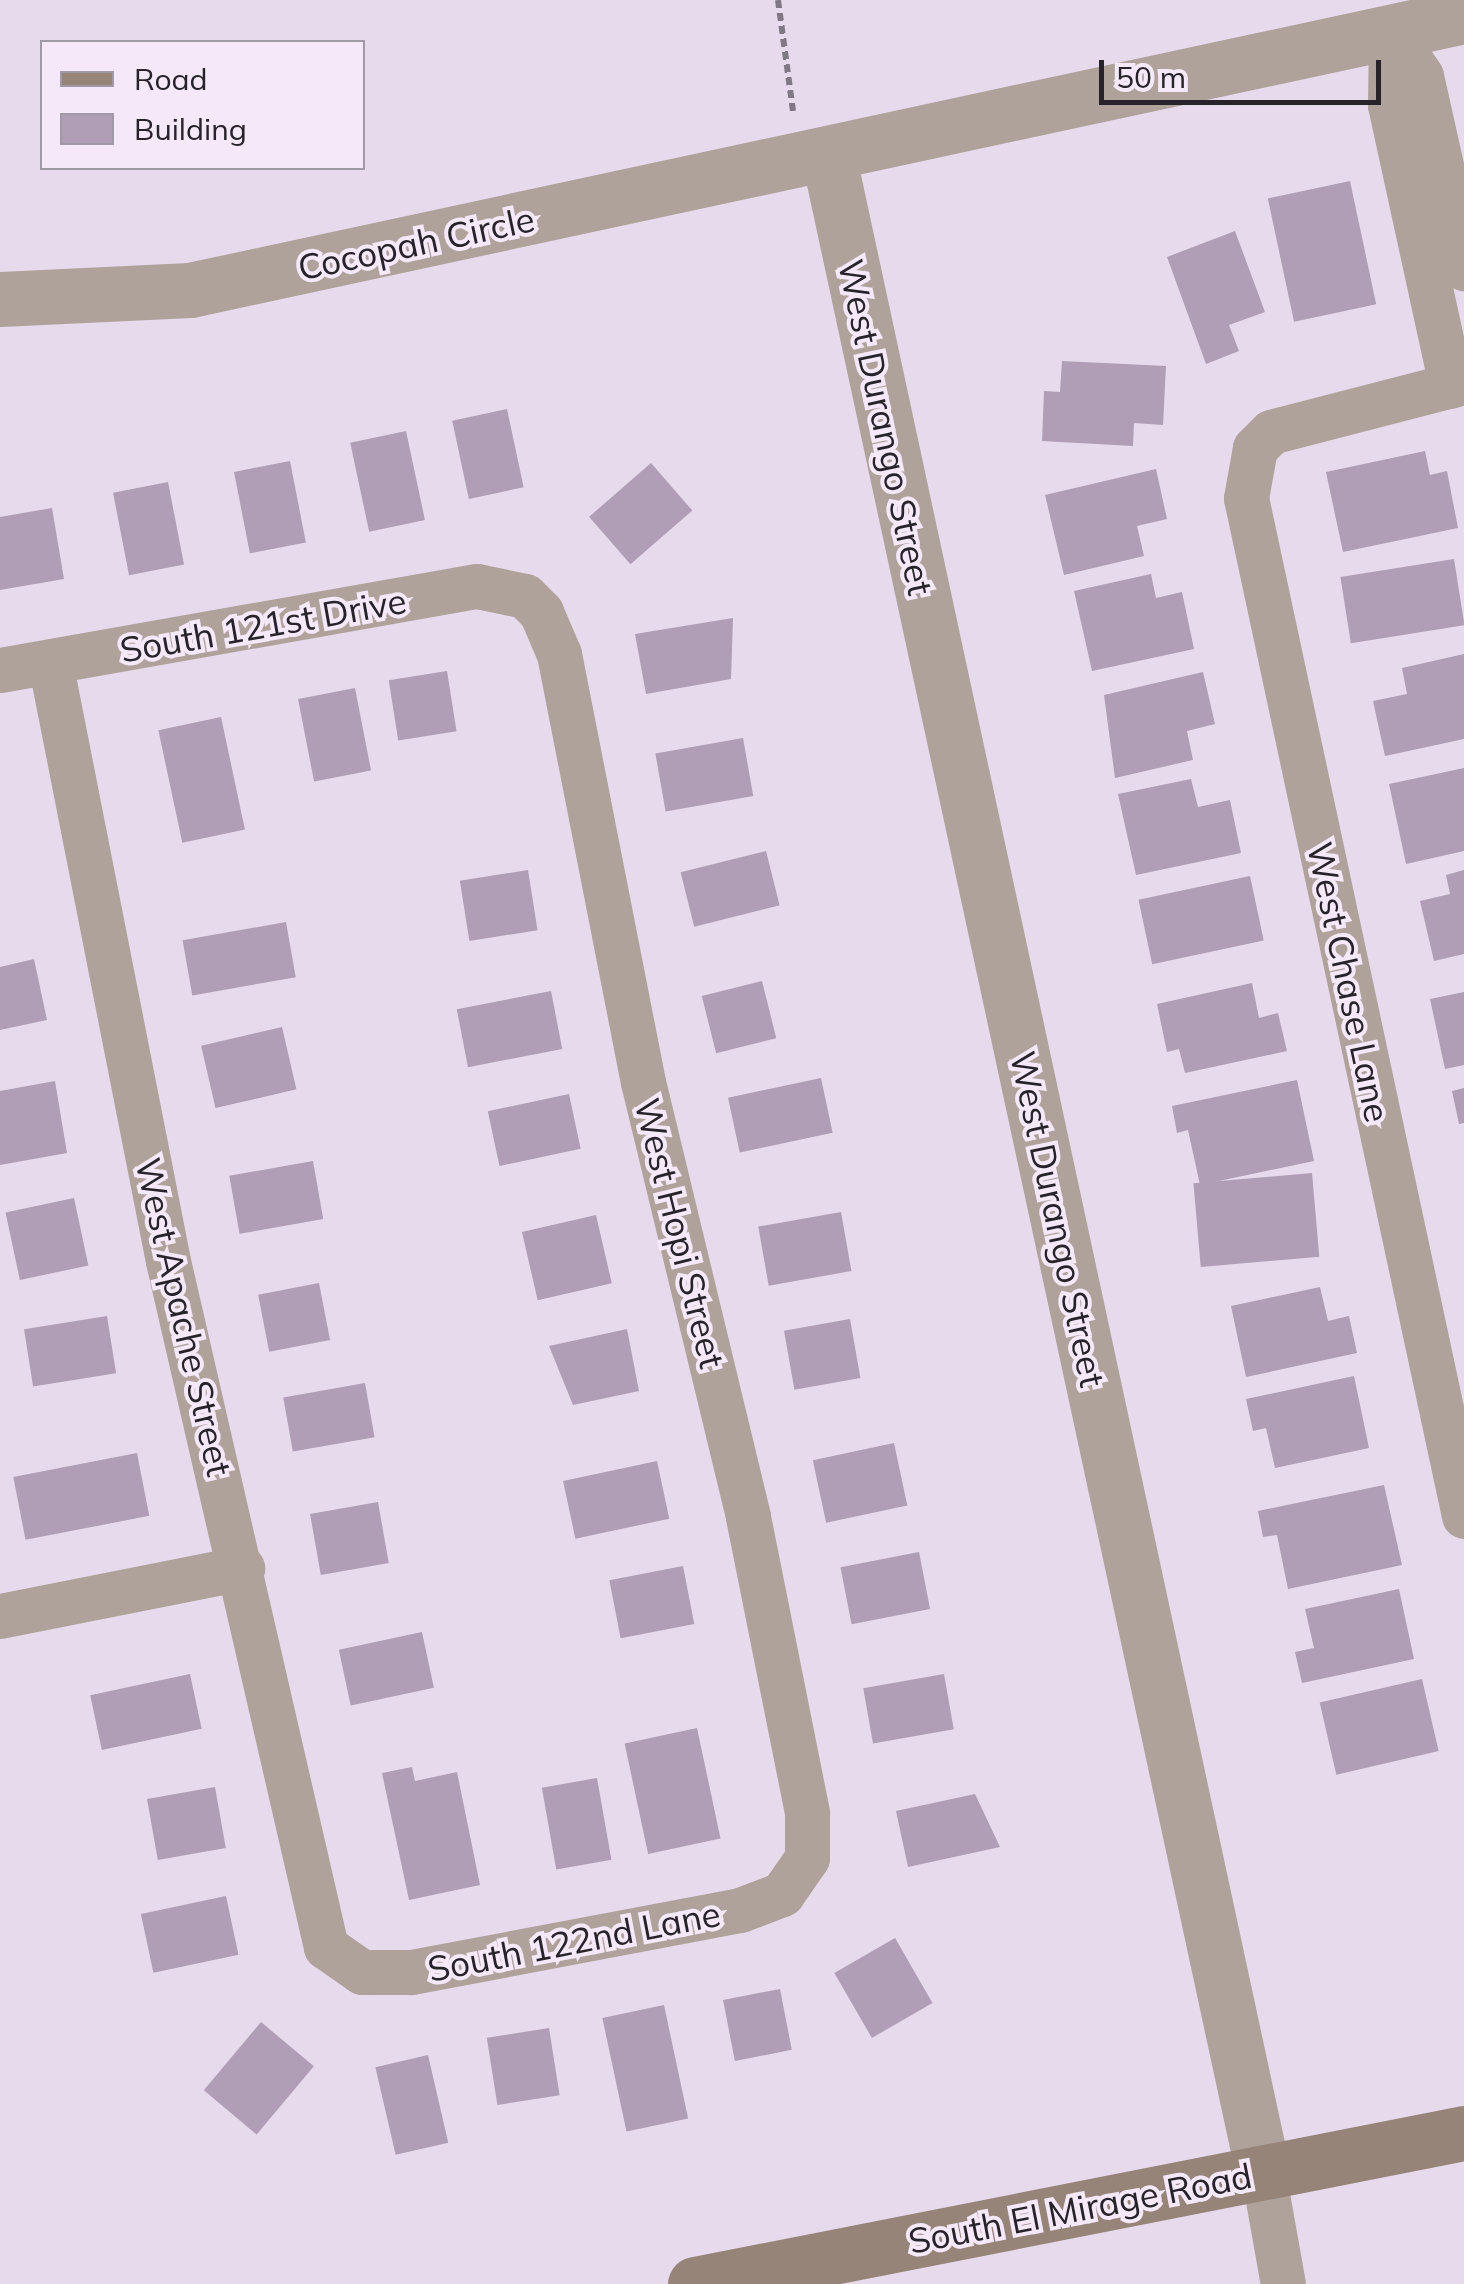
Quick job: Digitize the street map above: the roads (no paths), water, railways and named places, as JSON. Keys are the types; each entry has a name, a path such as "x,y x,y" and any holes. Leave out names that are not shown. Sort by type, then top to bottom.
{"main road":[{"name":"South El Mirage Road","path":"696,2284 1464,2134"}],"street":[{"name":"Cocopah Circle","path":"0,298 190,290 1464,16"},
{"path":"1391,32 1422,76 1464,268"},
{"path":"1391,32 1386,83 1457,383"},
{"name":"West Durango Street","path":"828,154 1283,2284"},
{"name":"West Chase Lane","path":"1457,383 1317,414 1255,448 1250,525 1464,1516"},
{"name":"South 121st Drive","path":"0,670 453,590 525,596"},
{"name":"West Hopi Street","path":"525,596 559,654 643,1082 758,1561 807,1813 798,1879"},
{"name":"West Apache Street","path":"50,662 168,1261 242,1568 316,1926 342,1962"},
{"path":"0,1616 242,1568"},
{"name":"South 122nd Lane","path":"342,1962 362,1972 411,1972 740,1910 798,1879"}]}
